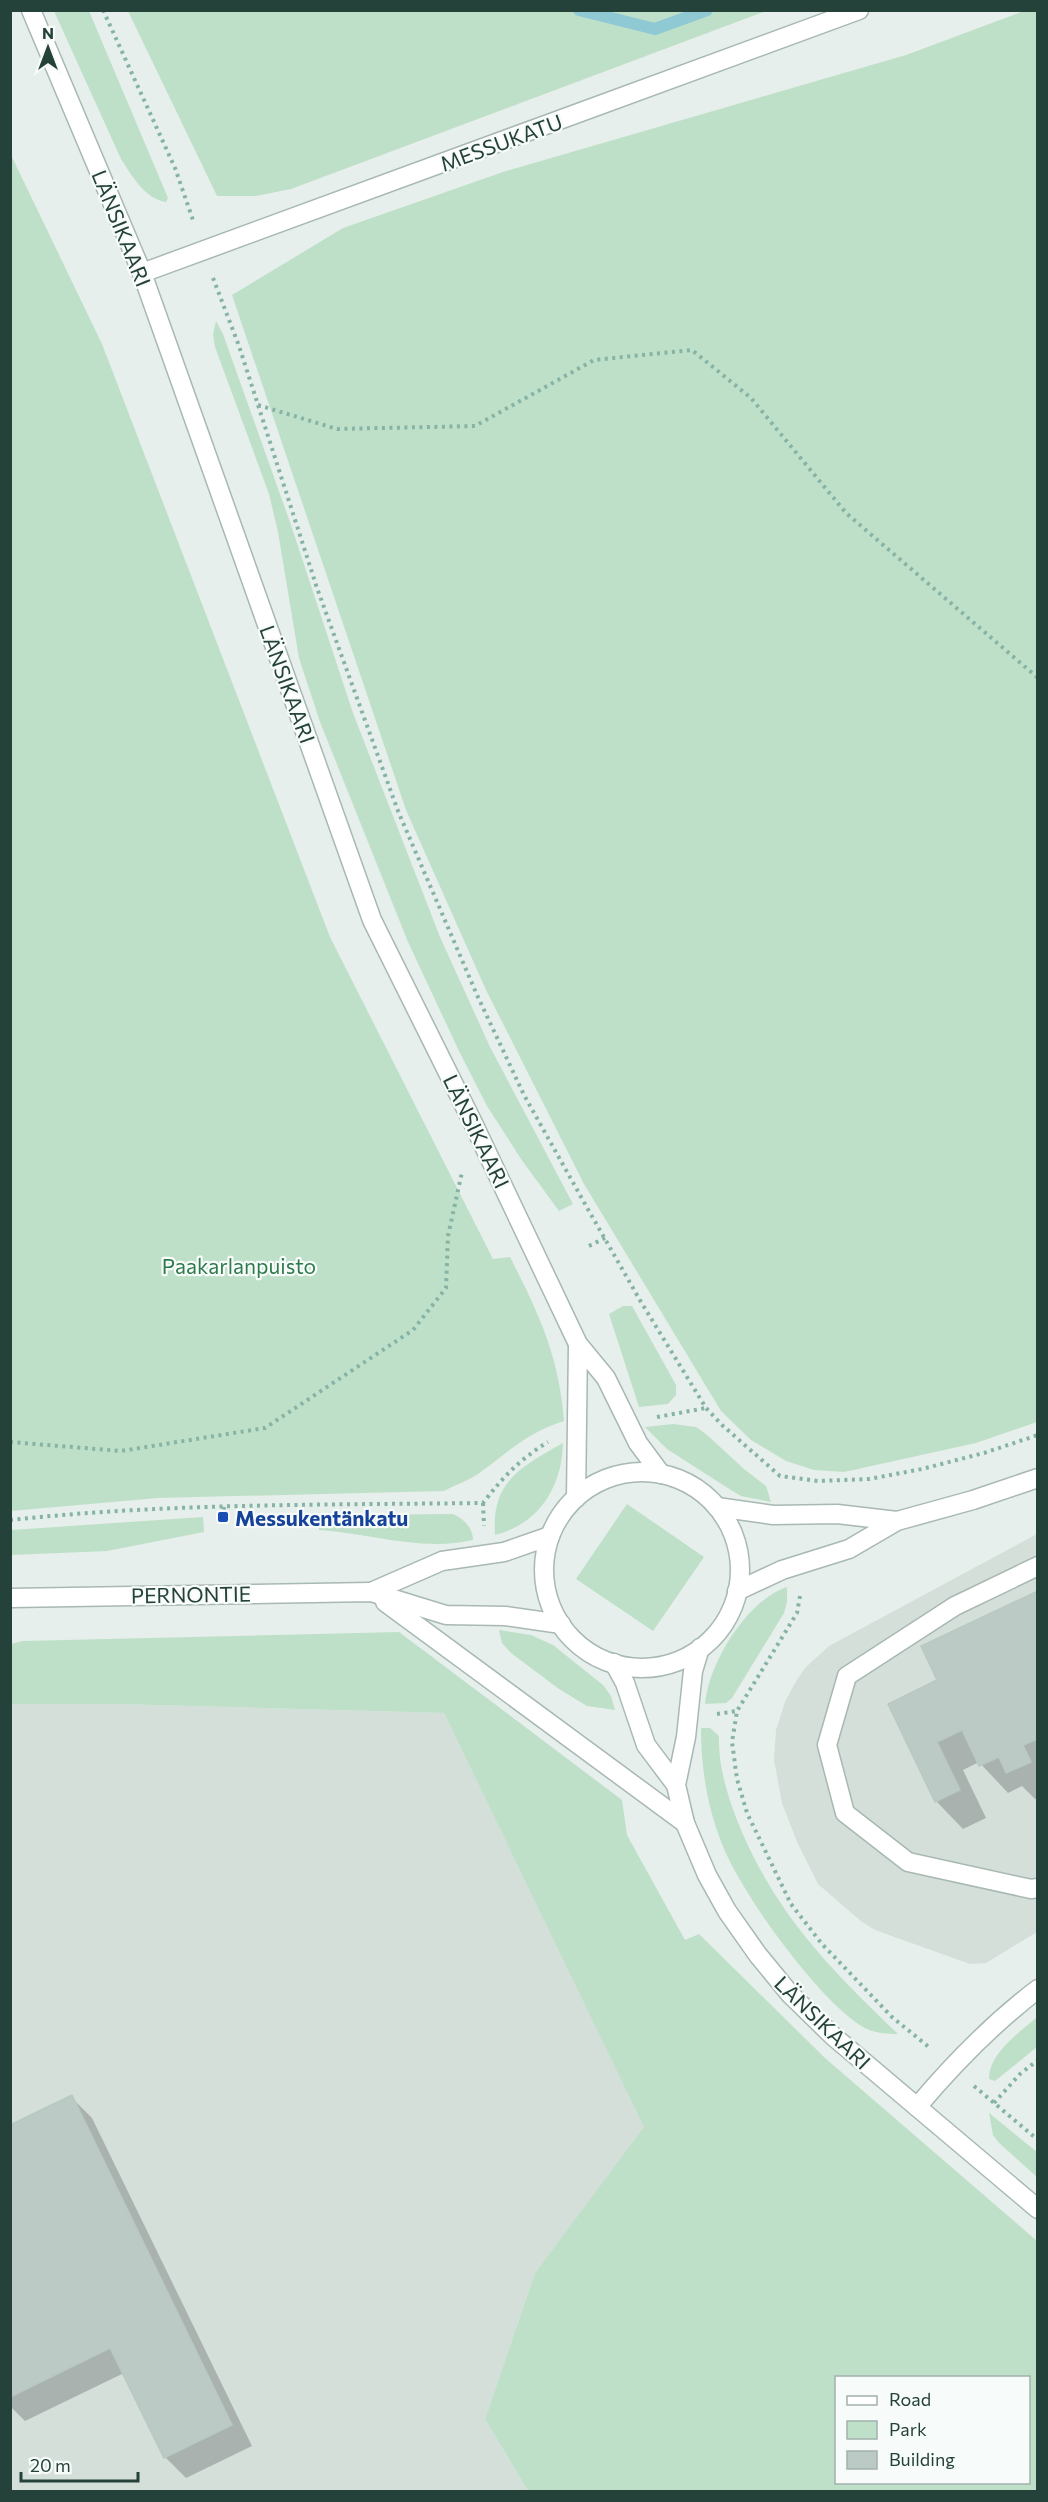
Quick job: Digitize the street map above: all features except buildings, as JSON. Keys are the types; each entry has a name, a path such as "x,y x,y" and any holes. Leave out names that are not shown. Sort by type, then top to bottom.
{"street":[{"name":"LÄNSIKAARI","path":"31,10 142,273 372,920 578,1344 606,1378 638,1443 661,1474"},
{"name":"MESSUKATU","path":"142,273 859,10"},
{"name":"LÄNSIKAARI","path":"576,1498 578,1344"},
{"path":"639,1472 661,1474 695,1487 717,1507 729,1526 737,1546 740,1569 737,1591 726,1620 700,1648 681,1659 659,1666 636,1667 614,1663 587,1651 561,1624 551,1604 545,1582 545,1558 550,1536 561,1515 588,1488 609,1478 639,1472"},
{"path":"737,1591 782,1570 849,1549 897,1521 973,1500 1038,1478"},
{"path":"717,1507 773,1515 837,1514 897,1521"},
{"name":"PERNONTIE","path":"372,1592 442,1561 504,1552 550,1536"},
{"path":"1038,1566 955,1606 847,1676 827,1745 845,1813 908,1862 1031,1889 1038,1887"},
{"path":"372,1592 685,1823"},
{"name":"PERNONTIE","path":"10,1598 372,1592 446,1615 505,1616 561,1624"},
{"name":"LÄNSIKAARI","path":"675,1785 686,1737 693,1671 700,1648"},
{"name":"LÄNSIKAARI","path":"614,1663 625,1683 646,1745 675,1785 685,1823 707,1875 727,1911 758,1955 790,1994 833,2036 1038,2209"},
{"path":"917,2107 952,2066 1002,2016 1038,1989"}],"path":[{"path":"103,10 175,168 258,405 317,588 398,810 477,995 524,1095 604,1238 706,1408 780,1476 818,1482 869,1479 922,1469 984,1453 1038,1435"},
{"path":"258,405 337,429 475,426 594,360 692,350 751,398 846,513 1038,678"},
{"path":"10,1442 121,1451 265,1428 413,1330 446,1288 448,1236 473,1124"},
{"path":"589,1246 604,1238"},
{"path":"10,1520 82,1512 224,1507 483,1503 504,1476 533,1451 554,1439"},
{"path":"223,1517 224,1507"},
{"path":"801,1591 797,1613 737,1712 732,1742 737,1779 747,1813 791,1904 822,1944 892,2017 1038,2140"},
{"path":"994,2103 1020,2074 1038,2060"}],"shaded area":[{"path":"1037,1534 1037,1932 986,1963 970,1964 875,1930 862,1922 818,1884 797,1842 782,1803 774,1760 776,1730 785,1702 795,1683 805,1668 829,1646"},
{"path":"10,1704 117,1704 444,1713 645,2127 535,2273 485,2419 528,2491 11,2491"}],"green space":[{"path":"54,11 89,11 168,198 166,202 145,192 121,159"},
{"path":"128,11 766,11 291,189 256,196 217,196"},
{"path":"1024,11 1038,11 1037,1422 976,1443 844,1472 814,1470 786,1461 751,1440 721,1411 584,1184 486,990 406,810 232,295 343,228 503,172 906,55"},
{"name":"Paakarlanpuisto","path":"11,155 102,344 330,937 493,1259 510,1257 546,1336 558,1376 564,1421 528,1437 474,1476 444,1491 158,1498 11,1511"},
{"path":"216,321 223,334 291,525 353,713 440,937 490,1047 573,1204 559,1211 521,1159 487,1106 459,1051 408,942 320,722 299,658 278,532 269,494 215,347 213,334"},
{"path":"623,1306 632,1306 676,1385 676,1395 668,1404 639,1407 609,1314"},
{"path":"673,1424 696,1427 706,1434 766,1486 771,1502 741,1496 667,1449 645,1427"},
{"path":"563,1443 558,1474 553,1489 545,1501 536,1513 524,1522 511,1530 495,1535 498,1501 504,1488 522,1468"},
{"path":"627,1504 704,1557 653,1631 576,1579"},
{"path":"453,1514 467,1524 473,1540 454,1543 415,1543 319,1530 319,1515"},
{"path":"203,1517 204,1532 107,1551 11,1555 11,1530"},
{"path":"787,1587 784,1613 732,1698 726,1703 705,1704 713,1671 732,1635 758,1605 772,1594"},
{"path":"499,1630 531,1635 553,1645 603,1685 611,1696 615,1710 587,1706 559,1689 511,1653 502,1643"},
{"path":"399,1632 622,1800 627,1835 685,1940 699,1934 825,2058 1037,2241 1037,2491 528,2491 485,2419 535,2273 644,2127 444,1713 117,1704 11,1704 11,1644 22,1641"},
{"path":"701,1728 710,1728 719,1736 722,1768 730,1800 751,1853 768,1883 805,1936 826,1961 898,2034 871,2031 845,2013 804,1970 763,1916 732,1865 712,1815 702,1758"},
{"path":"1037,2017 1037,2047 995,2081 989,2079 990,2069 1000,2052 1014,2036"},
{"path":"989,2113 1037,2152 1037,2177 998,2142 993,2135"}],"waterway":[{"path":"579,10 655,29 707,10"}],"place":[{"name":"Messukentänkatu","path":"223,1517"}]}
